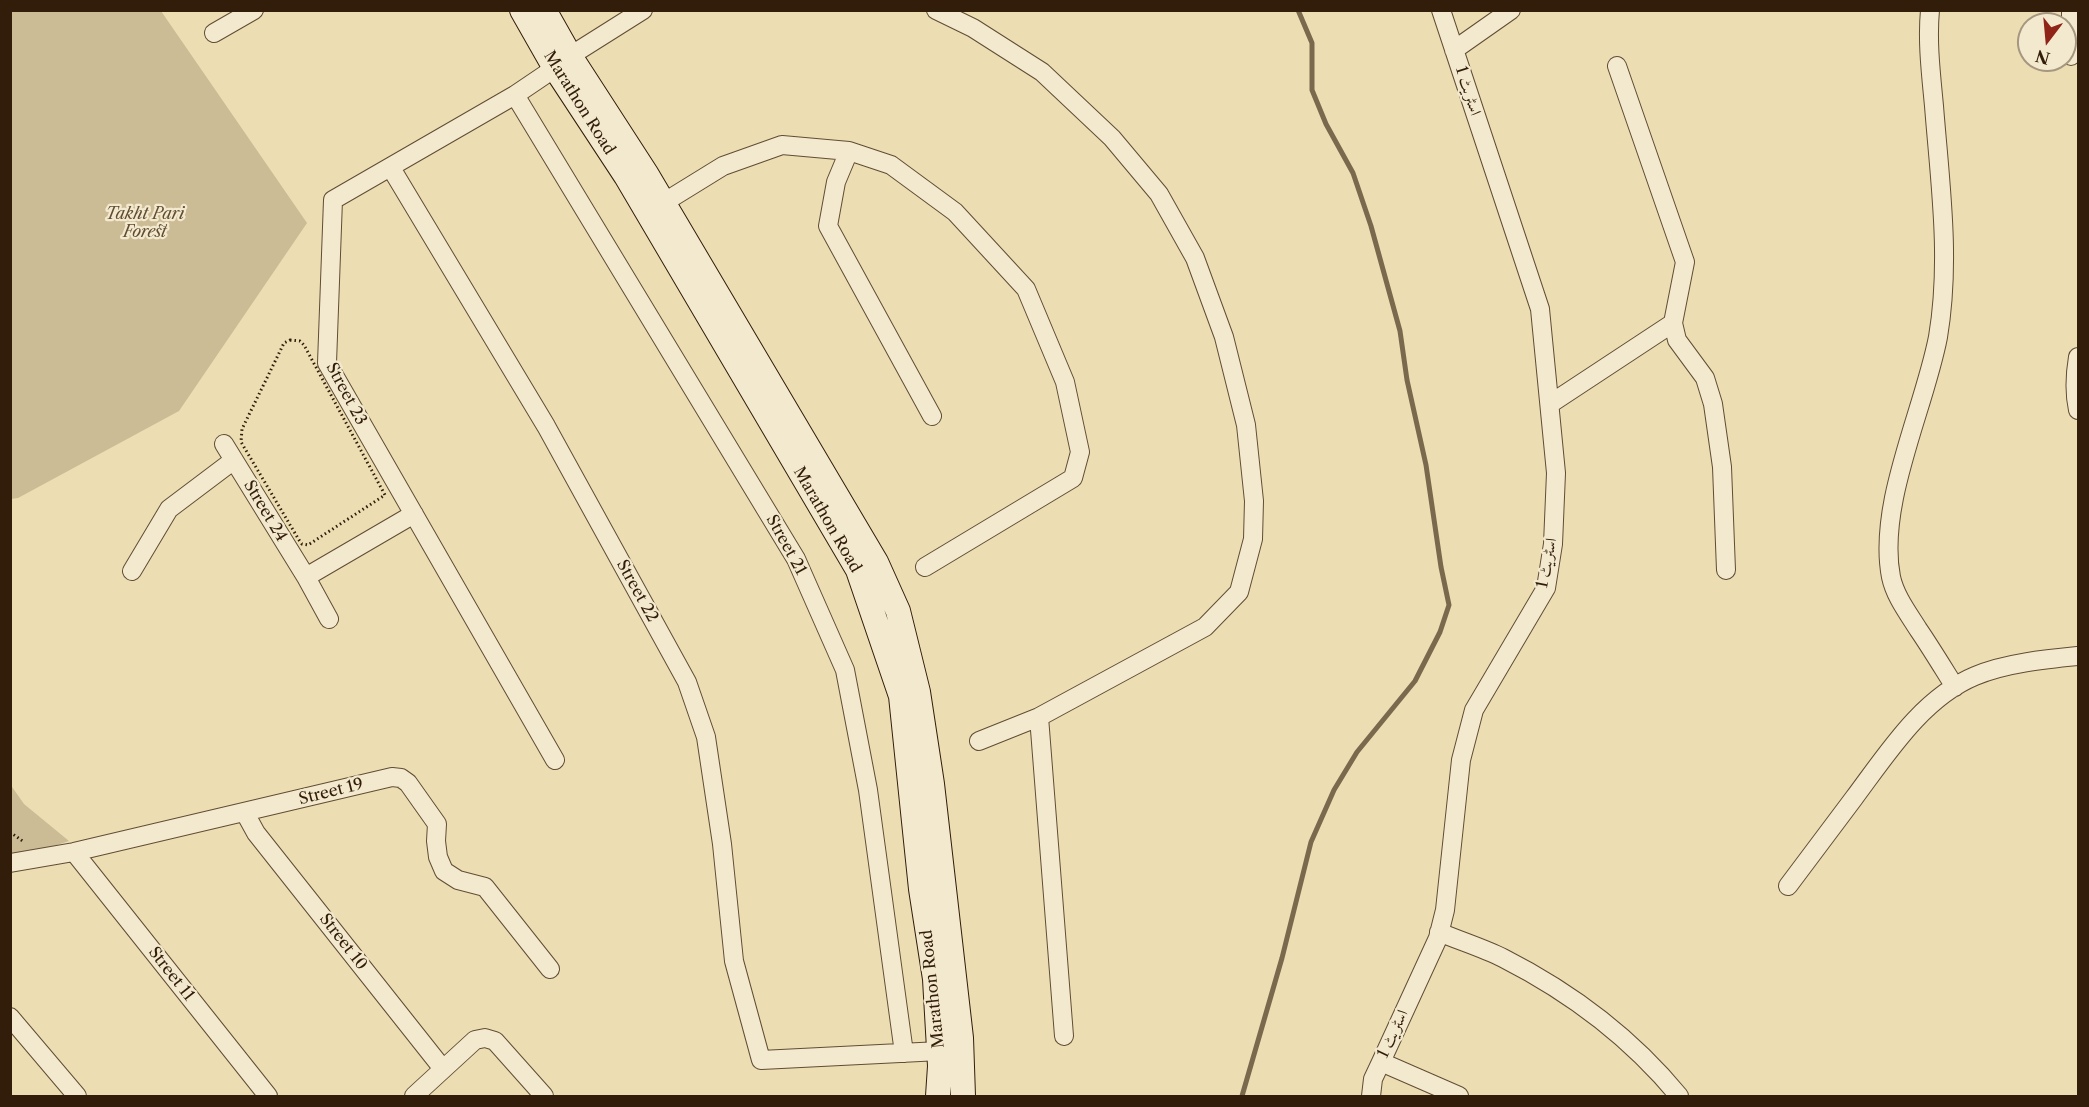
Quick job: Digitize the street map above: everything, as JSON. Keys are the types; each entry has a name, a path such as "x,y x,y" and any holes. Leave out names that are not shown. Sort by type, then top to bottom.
{"main road":[{"name":"Marathon Road","path":"522,10 563,62 663,203 876,562 898,611 918,692 932,784 961,1038 963,1096"},
{"name":"Marathon Road","path":"544,10 563,62 626,176 858,570 901,696 921,889 935,979 940,1051 938,1096"}],"street":[{"path":"214,33 254,10"},
{"name":"Street 23","path":"555,760 327,363 333,200 515,95 643,10"},
{"path":"936,10 973,28 1042,72 1112,138 1159,194 1196,258 1224,337 1245,424 1254,501 1253,539 1239,592 1205,627 1039,717 979,741"},
{"name":"اسٹریٹ 1","path":"1371,1096 1373,1079 1439,932 1445,909 1461,760 1474,710 1545,588 1553,544 1556,473 1540,309 1441,10"},
{"path":"1454,50 1511,10"},
{"path":"1930,10 1928,28 1945,230 1943,296 1931,367 1895,490 1890,524 1890,557 1892,578 1900,600 1955,687"},
{"path":"1617,66 1685,262 1673,323 1677,340 1705,378 1713,404 1722,467 1726,570"},
{"name":"Street 21","path":"515,95 796,559 845,670 868,790 904,1053"},
{"path":"663,203 723,166 782,145 849,151 891,165 955,212 1026,289 1065,382 1080,452 1073,478 925,567"},
{"path":"849,151 836,182 828,226 932,416"},
{"name":"Street 22","path":"391,168 546,426 687,682 706,737 722,844 734,961 761,1060 904,1053"},
{"path":"1550,404 1673,323"},
{"path":"2079,357 2075,397 2079,410"},
{"name":"Street 24","path":"224,444 306,577 329,619"},
{"path":"132,572 169,509 234,460"},
{"path":"306,577 414,514"},
{"path":"1788,886 1892,747 1927,709 1955,687 1976,675 2014,666 2079,656"},
{"path":"1039,717 1064,1036"},
{"name":"Street 19","path":"10,863 74,852 392,777 401,778 408,783 437,824 438,857 444,871 458,880 485,887 550,969"},
{"name":"Street 10","path":"245,813 256,833 443,1069"},
{"name":"Street 11","path":"74,852 268,1096"},
{"path":"1439,932 1502,958 1562,991 1616,1032 1665,1079 1679,1096"},
{"path":"10,1017 76,1096"},
{"path":"414,1096 475,1040 485,1038 495,1041 544,1096"},
{"path":"904,1053 940,1051"},
{"path":"1381,1062 1459,1096"}],"path":[{"path":"290,340 300,341 304,345 384,491 385,495 382,498 308,545 299,540 241,442 242,429 284,343 290,340"}],"green space":[{"name":"Takht Pari Forest","path":"11,10 161,11 307,223 179,411 18,498 11,499"},
{"path":"10,784 24,804 69,841 11,855"}],"waterway":[{"path":"1242,1096 1282,958 1311,842 1334,790 1357,752 1415,681 1440,632 1449,605 1426,465 1407,380 1400,331 1371,226 1353,173 1326,124 1312,90 1312,43 1298,10"}]}
